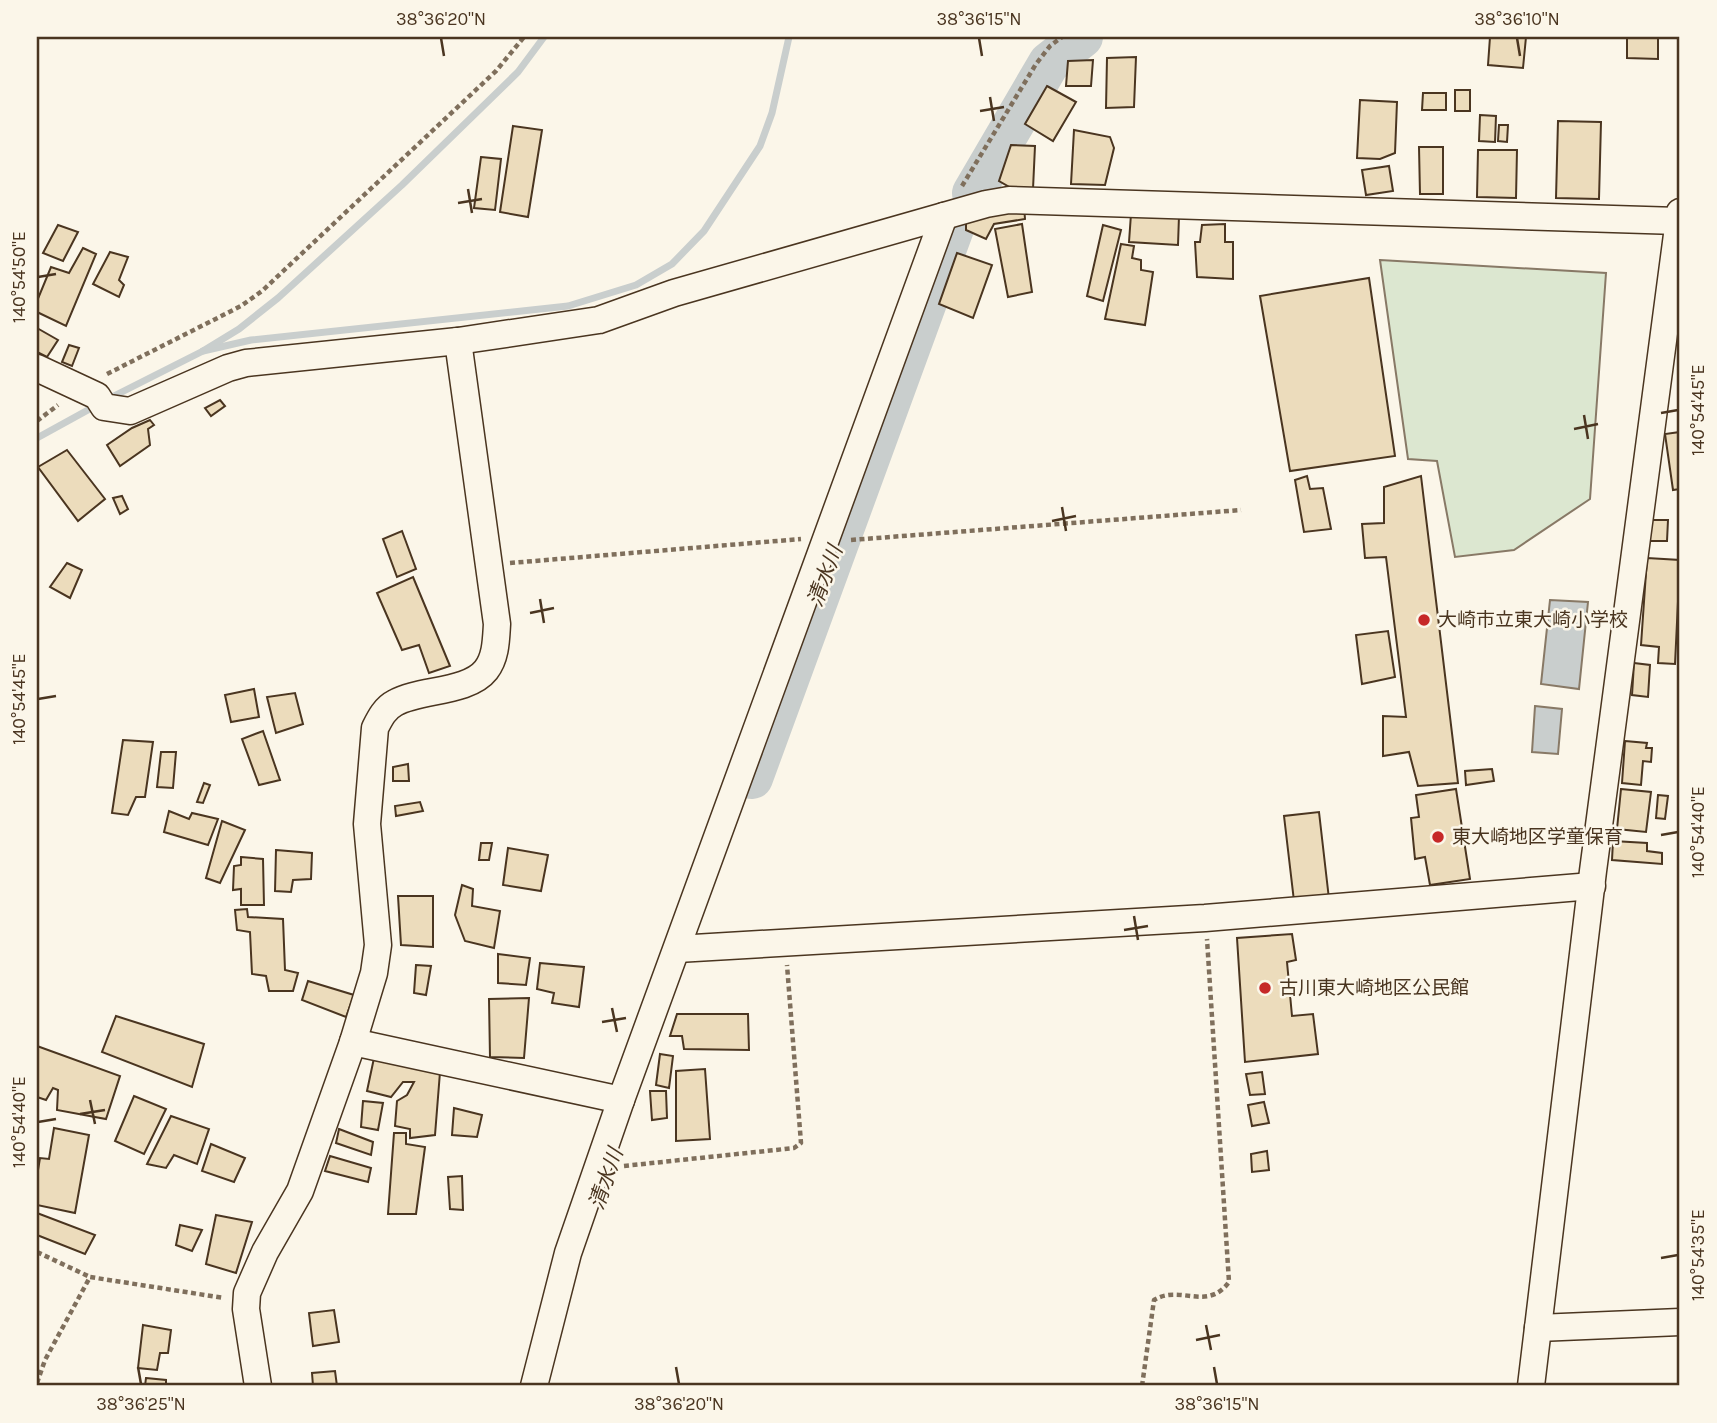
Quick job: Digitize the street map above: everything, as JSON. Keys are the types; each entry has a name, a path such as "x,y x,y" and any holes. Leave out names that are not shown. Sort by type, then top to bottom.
{"street":[{"path":"37,368 94,397 130,411 228,368 246,363 458,341 599,320 674,293 1009,200 1679,216 1592,886 1531,1386"},
{"path":"534,1386 568,1254 621,1100 837,539 944,216"},
{"path":"258,1386 246,1309 247,1293 265,1252 300,1191 374,974 378,945 367,824 375,728 383,713 395,702 473,680 486,670 496,649 497,624 458,341"},
{"path":"677,949 1205,918 1592,886"},
{"path":"353,1042 621,1100"},
{"path":"1538,1328 1680,1322"}],"path":[{"path":"94,397 262,291 496,71 524,37"},
{"path":"944,216 1036,64 1050,46 1062,37"},
{"path":"489,565 1241,510"},
{"path":"1142,1386 1154,1300 1163,1294 1207,1297 1221,1293 1229,1282 1205,918"},
{"path":"620,1178 624,1165 794,1148 801,1143 785,943"},
{"path":"37,1252 90,1277 230,1299 247,1293"},
{"path":"37,1383 45,1360 90,1277"}],"green space":[{"path":"1380,260 1606,273 1590,499 1514,550 1455,557 1437,461 1408,459"}],"shaded area":[{"path":"1550,600 1588,602 1579,689 1541,684"},
{"path":"1535,706 1562,709 1558,754 1532,752"}],"building":[{"path":"1490,37 1526,37 1523,68 1488,65"},
{"path":"1627,37 1658,37 1658,59 1627,58"},
{"path":"1136,57 1134,107 1106,108 1107,58"},
{"path":"1093,60 1091,86 1066,86 1068,61"},
{"path":"1047,86 1076,102 1053,141 1025,124"},
{"path":"1455,90 1470,90 1470,111 1455,111"},
{"path":"1423,93 1446,93 1446,110 1422,110"},
{"path":"1360,100 1397,102 1395,153 1380,159 1357,158"},
{"path":"1480,115 1496,116 1495,142 1479,141"},
{"path":"1558,121 1601,122 1599,199 1556,198"},
{"path":"1499,125 1508,125 1507,142 1498,141"},
{"path":"513,126 542,130 528,217 500,212"},
{"path":"1074,130 1110,137 1114,148 1105,185 1071,184"},
{"path":"1011,145 1035,146 1033,189 1013,189 999,181"},
{"path":"1419,147 1443,147 1443,194 1420,194"},
{"path":"1478,150 1517,150 1516,198 1477,197"},
{"path":"481,157 501,159 495,210 474,208"},
{"path":"1389,166 1393,191 1366,195 1362,170"},
{"path":"1024,206 1025,219 994,224 986,239 966,230 966,216"},
{"path":"1131,214 1179,216 1178,245 1129,242"},
{"path":"1022,224 1032,292 1008,297 995,229"},
{"path":"1225,224 1225,242 1233,242 1233,279 1197,277 1195,242 1200,242 1202,225"},
{"path":"58,225 78,232 63,261 43,253"},
{"path":"1103,225 1121,230 1103,301 1087,296"},
{"path":"1121,244 1134,246 1132,258 1141,260 1141,270 1153,272 1145,325 1105,319"},
{"path":"83,248 96,254 66,326 37,312 37,301 51,267 69,273"},
{"path":"110,252 128,257 119,280 124,285 119,297 93,284"},
{"path":"957,253 992,265 973,318 939,304"},
{"path":"1369,278 1395,456 1290,471 1260,296"},
{"path":"37,328 58,340 47,357 37,352"},
{"path":"69,345 79,348 72,366 62,362"},
{"path":"220,400 225,406 211,416 205,408"},
{"path":"150,420 154,425 148,429 150,445 120,466 107,445 132,428"},
{"path":"1680,432 1680,489 1673,490 1665,434"},
{"path":"67,450 105,499 78,521 38,467"},
{"path":"1307,476 1310,489 1323,488 1331,529 1304,532 1295,480"},
{"path":"1421,476 1458,783 1418,786 1409,752 1383,756 1383,716 1406,717 1386,557 1365,558 1362,524 1384,523 1384,487"},
{"path":"122,496 128,509 120,514 113,498"},
{"path":"1649,520 1668,520 1667,541 1649,541"},
{"path":"402,531 416,569 397,577 383,539"},
{"path":"1647,558 1680,560 1675,664 1658,663 1659,647 1641,645"},
{"path":"67,563 82,570 70,598 50,587"},
{"path":"413,577 450,666 429,673 419,645 402,650 377,593"},
{"path":"1388,631 1395,677 1362,684 1356,635"},
{"path":"1634,663 1650,665 1648,697 1632,695"},
{"path":"254,689 259,717 231,722 225,695"},
{"path":"295,693 303,724 276,733 267,697"},
{"path":"263,731 280,780 259,785 242,739"},
{"path":"123,740 153,742 145,797 136,797 128,815 112,813"},
{"path":"1625,741 1647,743 1646,748 1652,748 1651,762 1643,761 1641,785 1622,783"},
{"path":"161,752 176,752 173,788 157,787"},
{"path":"408,764 409,781 393,781 393,767"},
{"path":"1492,769 1494,781 1466,785 1465,771"},
{"path":"204,783 210,785 203,803 197,802"},
{"name":"東大崎地区学童保育","path":"1456,789 1470,879 1430,885 1425,857 1415,859 1411,818 1419,817 1416,795"},
{"path":"1621,789 1651,792 1646,832 1617,829"},
{"path":"1658,795 1668,796 1665,819 1656,818"},
{"path":"420,802 423,811 396,816 395,806"},
{"path":"169,811 189,819 192,813 218,819 208,845 164,832"},
{"path":"1319,812 1329,899 1294,901 1284,816"},
{"path":"222,821 245,830 220,883 206,878"},
{"path":"1613,841 1647,843 1647,851 1662,853 1662,864 1612,860"},
{"path":"481,843 492,843 489,860 479,860"},
{"path":"508,848 548,855 541,891 503,885"},
{"path":"276,850 312,853 311,879 293,880 291,892 275,891"},
{"path":"241,857 263,859 264,905 241,905 241,889 233,890 234,866 241,865"},
{"path":"462,885 473,889 472,906 500,911 494,948 465,941 455,915"},
{"path":"398,896 433,896 433,947 401,945"},
{"path":"247,909 248,917 283,919 285,970 298,973 293,991 269,991 266,976 252,974 250,932 237,930 235,910"},
{"name":"古川東大崎地区公民館","path":"1292,934 1296,960 1287,962 1292,1016 1313,1014 1318,1054 1245,1062 1237,938"},
{"path":"498,954 530,958 526,985 498,983"},
{"path":"540,963 584,967 579,1007 552,1003 554,993 537,989"},
{"path":"416,965 431,966 426,995 414,993"},
{"path":"308,981 354,995 346,1017 302,1000"},
{"path":"529,998 524,1058 490,1057 489,999"},
{"path":"677,1014 748,1014 749,1050 684,1049 682,1036 670,1036"},
{"path":"116,1016 204,1044 192,1087 102,1052"},
{"path":"37,1046 120,1076 106,1119 57,1110 58,1090 53,1088 46,1100 37,1097"},
{"path":"660,1054 673,1056 669,1088 656,1085"},
{"path":"374,1058 440,1072 435,1135 410,1138 410,1129 395,1126 397,1101 407,1095 414,1082 403,1082 391,1097 367,1091"},
{"path":"705,1069 710,1139 676,1141 676,1071"},
{"path":"1262,1072 1265,1094 1250,1095 1246,1074"},
{"path":"650,1091 666,1091 667,1118 652,1120"},
{"path":"134,1096 166,1109 144,1154 115,1141"},
{"path":"363,1101 383,1103 378,1130 361,1127"},
{"path":"1264,1102 1269,1123 1252,1126 1248,1105"},
{"path":"454,1108 482,1115 477,1137 452,1135"},
{"path":"171,1116 209,1129 197,1164 174,1155 166,1168 147,1164"},
{"path":"54,1128 89,1135 75,1213 37,1205 40,1158 49,1159"},
{"path":"339,1129 373,1142 371,1155 336,1143"},
{"path":"394,1133 406,1133 406,1144 425,1147 416,1214 388,1214"},
{"path":"211,1144 245,1158 234,1182 202,1171"},
{"path":"1267,1151 1269,1170 1252,1172 1251,1154"},
{"path":"330,1156 371,1168 368,1182 325,1171"},
{"path":"462,1176 463,1210 450,1209 448,1177"},
{"path":"37,1213 95,1235 85,1254 37,1235"},
{"path":"216,1215 252,1222 236,1273 206,1264"},
{"path":"180,1225 202,1230 192,1251 176,1245"},
{"path":"334,1310 339,1342 313,1346 309,1313"},
{"path":"143,1325 171,1330 168,1353 160,1353 157,1370 138,1368"},
{"path":"335,1371 337,1386 313,1386 312,1373"},
{"path":"146,1378 166,1380 166,1386 145,1386"}],"waterway":[{"path":"108,399 203,351 239,329 278,298 402,185 518,72 544,37"},
{"path":"203,351 251,340 568,306 636,285 672,264 704,231 760,146 772,113 789,37"},
{"name":"清水川","path":"973,193 1049,63 1082,37"},
{"name":"清水川","path":"752,778 955,223"},
{"path":"37,438 97,405"}],"place":[{"name":"大崎市立東大崎小学校","path":"1424,620"},
{"name":"東大崎地区学童保育","path":"1438,837"},
{"name":"古川東大崎地区公民館","path":"1265,988"}]}
